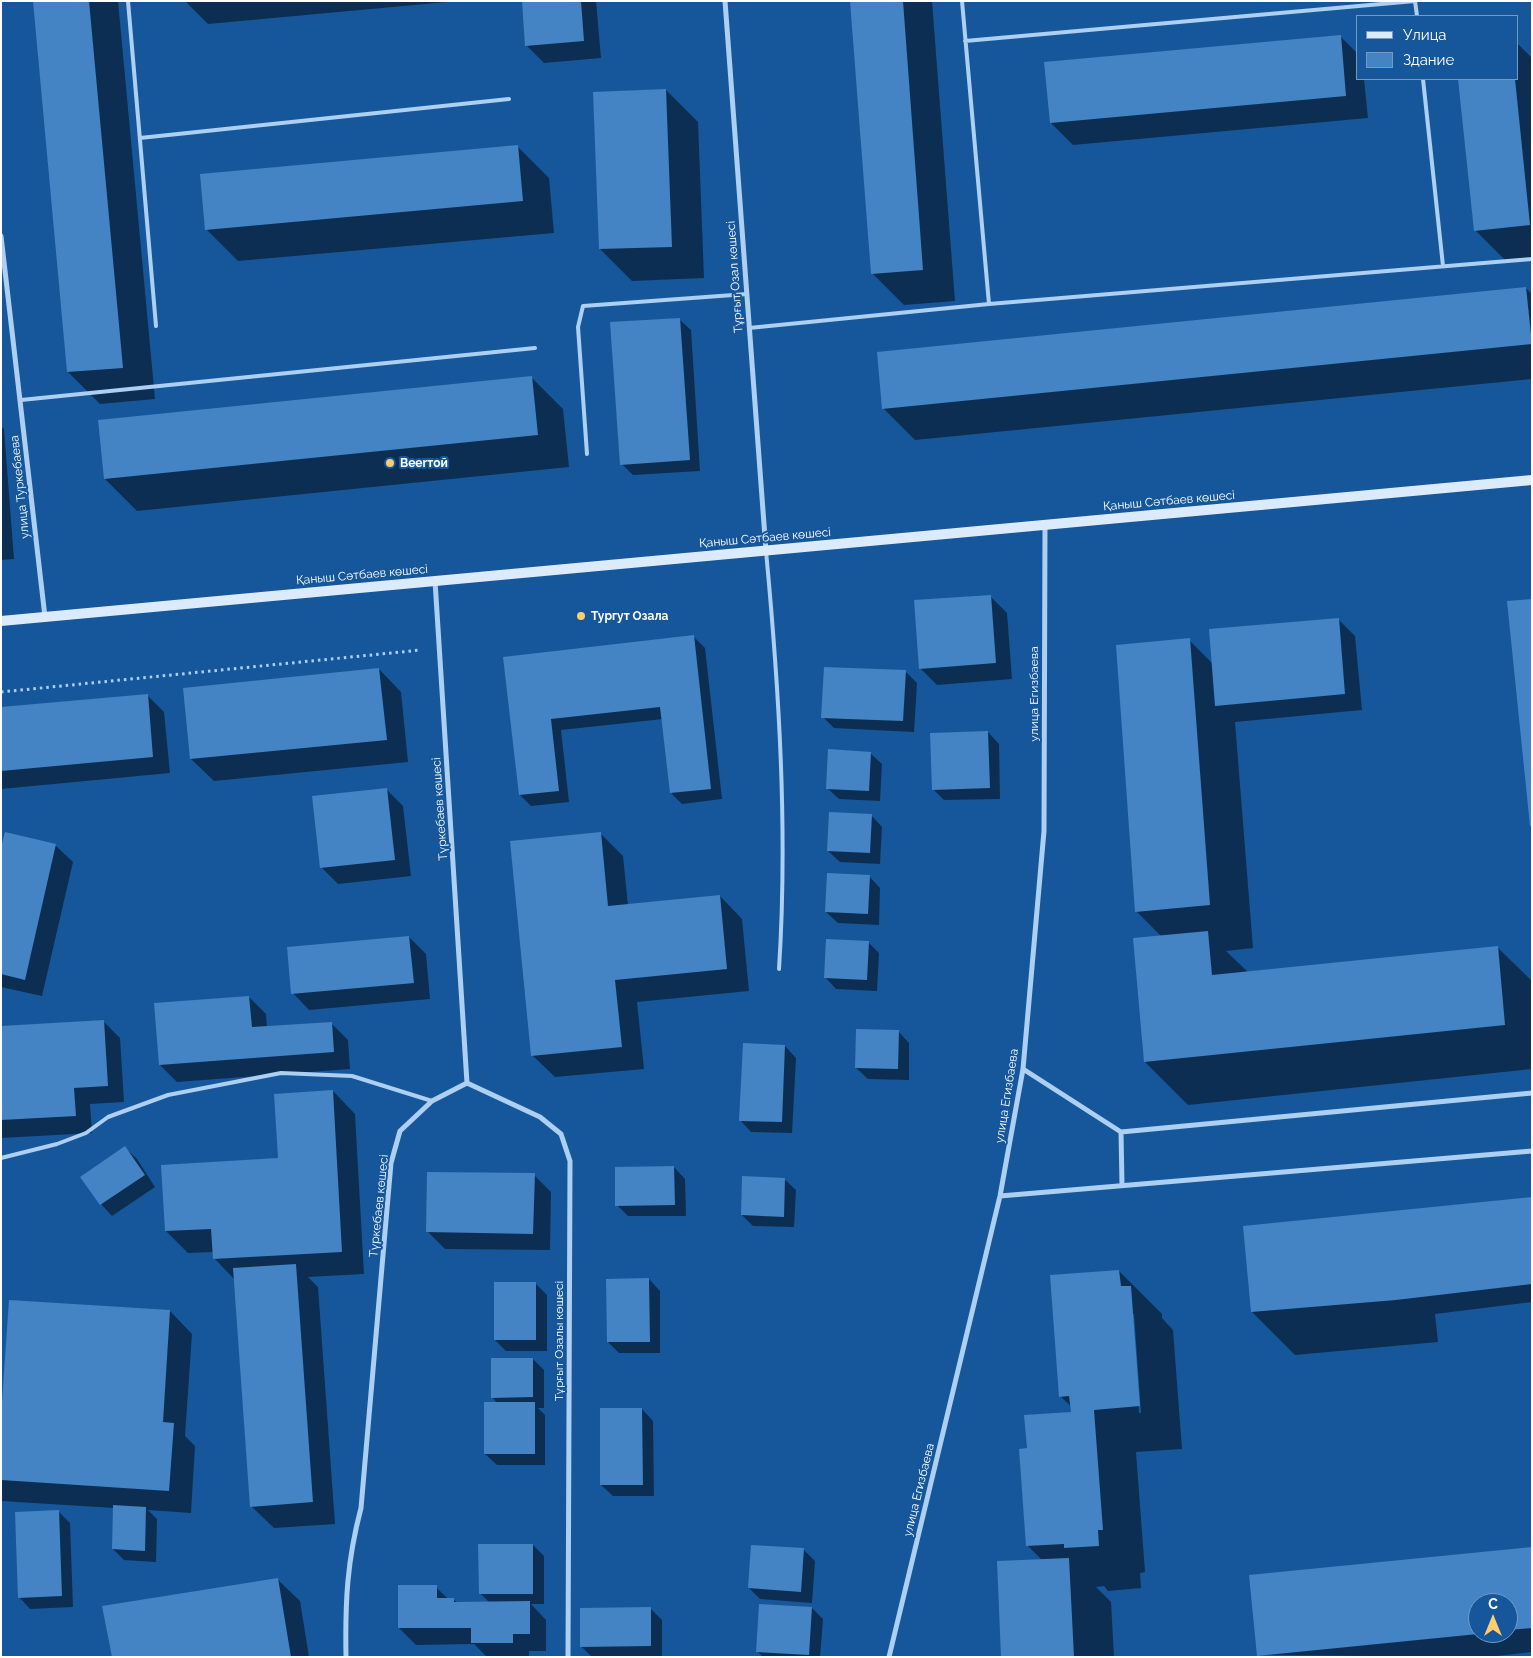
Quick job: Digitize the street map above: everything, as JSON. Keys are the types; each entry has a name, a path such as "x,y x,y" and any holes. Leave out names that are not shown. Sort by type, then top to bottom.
{"main road":[{"name":"Қаныш Сәтбаев көшесі","path":"1,621 1532,480"}],"street":[{"name":"Тұрғыт Озал көшесі","path":"724,1 766,551"},
{"name":"улица Туркебаева","path":"1,236 45,616"},
{"name":"улица Егизбаева","path":"889,1657 1000,1196 1023,1069 1044,831 1045,525"},
{"name":"Түркебаев көшесі","path":"346,1657 346,1603 351,1548 362,1508 391,1163 400,1131 432,1101 468,1083 435,581"},
{"path":"1023,1069 1120,1132 1532,1093"},
{"name":"Тұрғыт Озалы көшесі","path":"468,1083 540,1117 561,1134 570,1161 568,1657"},
{"path":"1120,1132 1122,1185"},
{"path":"1000,1196 1532,1151"}],"lane":[{"path":"128,1 156,326"},
{"path":"962,1 989,304"},
{"path":"965,41 1415,1 1417,15"},
{"path":"1423,80 1443,266"},
{"path":"140,138 509,99"},
{"path":"749,328 989,304 1532,259"},
{"path":"587,454 578,327 583,306 746,294"},
{"path":"21,400 535,348"},
{"path":"766,551 772,614 781,779 782,914 779,969"},
{"path":"1,1158 57,1144 86,1133 108,1117 168,1095 281,1073 352,1076 432,1101"}],"path":[{"path":"1,692 440,648"}],"building":[{"path":"33,1 89,1 123,368 67,372"},
{"path":"522,1 581,1 584,41 525,46"},
{"path":"850,1 903,1 923,270 871,274"},
{"path":"1341,35 1346,96 1050,123 1044,62"},
{"path":"1458,80 1515,80 1530,225 1474,231"},
{"path":"666,89 672,247 599,249 593,92"},
{"path":"518,145 523,201 205,230 200,174"},
{"path":"1526,287 1532,344 882,409 877,352"},
{"path":"680,318 690,460 620,465 610,322"},
{"path":"532,376 538,435 104,479 98,420"},
{"path":"991,595 996,663 919,669 914,600"},
{"path":"1532,599 1532,826 1530,826 1507,601"},
{"path":"1339,618 1345,694 1215,706 1209,629"},
{"path":"694,635 711,789 670,793 660,707 551,719 559,791 519,795 503,657"},
{"path":"1190,638 1210,905 1135,912 1116,645"},
{"path":"824,667 906,670 903,721 821,718"},
{"path":"379,668 387,740 190,759 183,688"},
{"path":"148,694 153,757 1,771 1,707"},
{"path":"988,731 990,788 932,790 930,733"},
{"path":"828,749 871,752 869,791 826,789"},
{"path":"387,788 395,860 320,868 312,796"},
{"path":"829,812 872,814 870,853 827,851"},
{"path":"5,832 56,844 25,980 1,974 1,847"},
{"path":"601,832 608,906 720,895 727,969 615,980 622,1047 531,1056 510,841"},
{"path":"827,873 870,875 868,914 825,912"},
{"path":"1208,931 1212,975 1498,946 1505,1025 1144,1062 1133,938"},
{"path":"409,936 414,983 291,994 287,947"},
{"path":"826,939 869,941 867,980 824,978"},
{"path":"249,996 252,1027 332,1022 334,1052 159,1065 154,1003"},
{"path":"104,1020 108,1086 74,1088 76,1116 1,1120 1,1026"},
{"path":"856,1029 899,1030 898,1069 855,1068"},
{"path":"743,1043 785,1045 782,1122 739,1121"},
{"path":"333,1090 342,1252 213,1259 211,1229 165,1231 161,1165 278,1158 274,1094"},
{"path":"125,1146 145,1175 100,1205 80,1177"},
{"path":"674,1166 675,1205 615,1206 615,1167"},
{"path":"427,1172 535,1173 533,1234 426,1232"},
{"path":"742,1176 785,1178 784,1217 741,1215"},
{"path":"1532,1197 1532,1284 1396,1300 1251,1312 1243,1226"},
{"path":"296,1264 313,1502 250,1507 233,1268"},
{"path":"1119,1270 1121,1286 1131,1286 1140,1406 1094,1410 1103,1530 1098,1530 1099,1546 1064,1548 1064,1544 1026,1546 1019,1449 1027,1448 1024,1415 1071,1412 1069,1396 1059,1397 1050,1275"},
{"path":"649,1278 650,1342 607,1342 606,1279"},
{"path":"494,1282 536,1282 536,1340 494,1340"},
{"path":"9,1300 170,1310 163,1422 174,1423 169,1491 1,1480 1,1416"},
{"path":"491,1358 533,1358 533,1397 491,1398"},
{"path":"484,1402 535,1402 535,1454 484,1454"},
{"path":"600,1408 642,1408 643,1485 600,1485"},
{"path":"113,1505 146,1507 145,1551 112,1549"},
{"path":"59,1510 62,1596 18,1598 15,1512"},
{"path":"478,1544 533,1544 533,1594 479,1594"},
{"path":"751,1545 804,1548 801,1592 748,1588"},
{"path":"1532,1547 1532,1628 1518,1629 1518,1593 1468,1593 1468,1635 1257,1656 1249,1575"},
{"path":"1069,1558 1074,1657 1001,1657 997,1561"},
{"path":"278,1578 291,1657 112,1657 102,1606"},
{"path":"398,1585 437,1585 437,1598 454,1598 454,1602 530,1601 530,1634 513,1634 513,1643 471,1643 471,1628 398,1628"},
{"path":"759,1604 812,1607 809,1655 756,1652"},
{"path":"651,1607 651,1646 580,1647 580,1608"}],"place":[{"name":"Beerтой","path":"390,463"},
{"name":"Тургут Озала","path":"581,616"}]}
